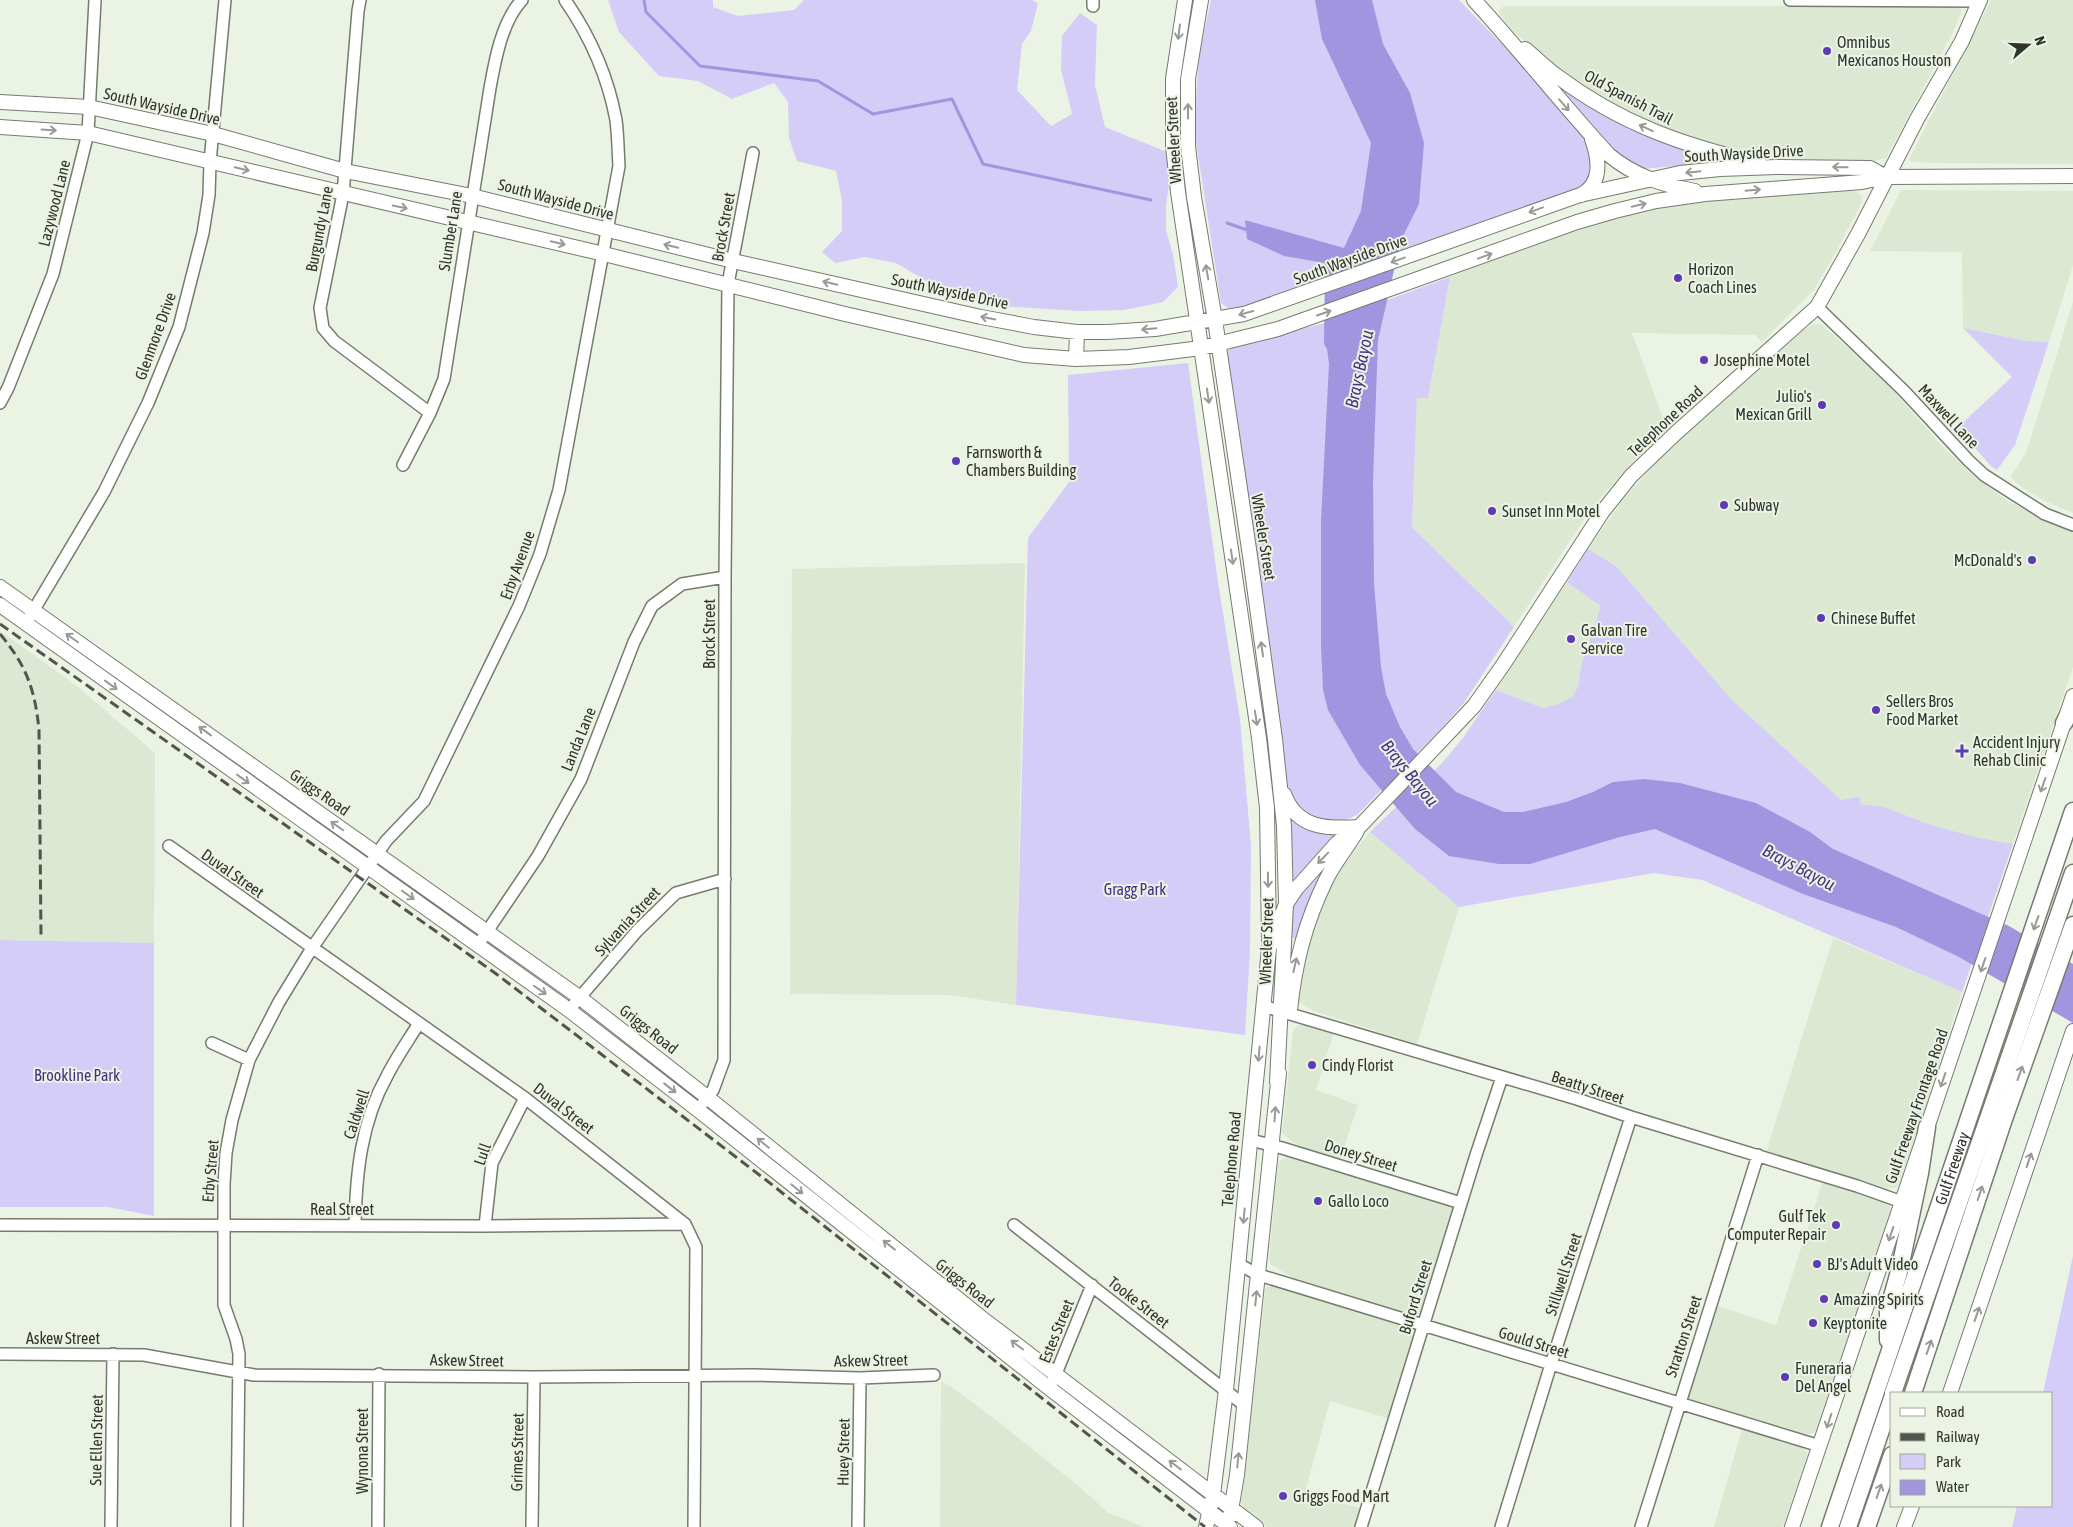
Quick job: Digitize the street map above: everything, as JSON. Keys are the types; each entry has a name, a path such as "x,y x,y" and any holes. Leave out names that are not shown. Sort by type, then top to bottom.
{"highway":[{"path":"2064,723 2073,705"},
{"name":"Gulf Freeway","path":"1830,1527 2073,811"},
{"name":"Gulf Freeway","path":"1893,1392 2070,880"},
{"name":"Gulf Freeway","path":"1913,1392 2004,1119 2073,925"},
{"path":"1889,1352 1888,1311 1902,1258 1920,1173 1927,1127"},
{"path":"1848,1527 1890,1404"},
{"path":"1867,1527 1890,1461"}],"main road":[{"name":"Old Spanish Trail","path":"1474,0 1509,37 1557,76 1580,92 1647,129 1680,142 1777,167"},
{"name":"Telephone Road","path":"1228,1527 1237,1475 1273,1145 1277,1082 1285,1011 1303,934 1326,879 1361,826 1474,706 1603,511 1631,476 1676,432 1817,307 1858,234 1886,177 1962,41 1979,0"},
{"path":"1184,3 1200,4"},
{"name":"Wheeler Street","path":"1184,3 1173,79 1173,146 1178,192 1259,738 1267,808 1269,948"},
{"name":"Wheeler Street","path":"1200,4 1188,79 1188,146 1194,197 1215,320 1280,784 1286,904 1285,1011"},
{"name":"Old Spanish Trail","path":"1509,37 1524,58 1591,136 1618,163 1663,185 1705,194"},
{"name":"South Wayside Drive","path":"0,102 89,107 213,134 345,171 472,196 733,261 981,317 1034,327 1077,332 1155,329 1198,323 1276,304 1580,195 1680,173 1720,169 1777,167 1870,168 1886,177"},
{"name":"South Wayside Drive","path":"0,127 88,133 604,254 844,314 1024,355 1076,359 1129,357 1201,348 1278,329 1439,273 1577,222 1656,201 1705,194 1862,182 1886,177 2073,176"},
{"path":"1580,195 1587,192 1595,180 1599,166 1597,152 1591,136"},
{"path":"1173,146 1188,146"},
{"path":"1076,359 1077,332"},
{"name":"Griggs Road","path":"0,587 579,997 707,1097 888,1244 1256,1527"},
{"name":"Griggs Road","path":"0,606 569,1010 1228,1527"},
{"name":"Gulf Freeway Frontage Road","path":"1792,1527 2022,853 2073,696"},
{"path":"1280,784 1288,806 1301,818 1321,827 1361,826"},
{"name":"Telephone Road","path":"1206,1527 1213,1495 1240,1265 1269,948 1286,904 1296,889 1336,843 1361,826"},
{"path":"1950,1392 2073,1031"},
{"path":"1904,1527 1912,1507"}],"street":[{"name":"Lazywood Lane","path":"0,403 8,388 54,274 88,133 94,0"},
{"name":"Glenmore Drive","path":"26,624 104,492 148,402 179,327 203,233 209,195 210,162 225,0"},
{"name":"Burgundy Lane","path":"360,0 344,194 320,308 323,328 334,341 430,413"},
{"name":"Slumber Lane","path":"403,465 430,413 444,379 490,88 499,45 516,6 522,0"},
{"name":"Erby Avenue","path":"377,854 386,841 424,801 519,606 540,554 559,490 619,166 616,120 603,72 579,21 565,0"},
{"path":"1790,0 1979,0"},
{"name":"Brock Street","path":"698,1110 713,1090 724,1060 728,284 753,153"},
{"name":"Maxwell Lane","path":"1817,307 1904,391 1984,475 2045,514 2073,525"},
{"name":"Landa Lane","path":"478,945 538,856 581,780 634,642 652,606 682,584 725,577"},
{"name":"Duval Street","path":"169,846 526,1098 685,1224 696,1247 694,1527"},
{"name":"Erby Street","path":"237,1527 238,1371 236,1339 224,1305 223,1226 226,1153 232,1120 249,1060 278,1002 312,948 377,854"},
{"name":"Sylvania Street","path":"569,1010 637,930 676,893 725,879"},
{"name":"Beatty Street","path":"1263,1006 1577,1098 1631,1118 1758,1154 1902,1202"},
{"name":"Caldwell","path":"355,1226 358,1164 374,1103 386,1077 419,1023"},
{"path":"212,1043 249,1060"},
{"name":"Buford Street","path":"1361,1527 1502,1077"},
{"name":"Lull","path":"485,1226 492,1163 526,1098"},
{"name":"Stillwell Street","path":"1501,1527 1551,1364 1631,1118"},
{"name":"Doney Street","path":"1251,1140 1273,1145 1461,1203"},
{"name":"Stratton Street","path":"1641,1527 1758,1154"},
{"name":"Real Street","path":"0,1225 485,1226 685,1224"},
{"name":"Tooke Street","path":"1014,1225 1244,1405"},
{"name":"Gould Street","path":"1240,1265 1259,1274 1820,1446"},
{"name":"Estes Street","path":"1049,1388 1092,1285"},
{"name":"Askew Street","path":"0,1354 113,1354 168,1358 254,1374 860,1378 934,1375"},
{"name":"Sue Ellen Street","path":"111,1527 113,1354"},
{"name":"Wynona Street","path":"378,1527 379,1374"},
{"name":"Grimes Street","path":"532,1527 534,1377"},
{"name":"Huey Street","path":"858,1527 860,1378"}],"shaded area":[{"path":"1991,0 2073,0 2073,164 1941,163 1911,162 1909,159"},
{"path":"1504,6 1957,6 1961,9 1961,14 1886,158 1875,161 1837,162 1764,155 1707,142 1660,125 1605,99 1548,62 1512,30 1499,14 1499,10"},
{"path":"1850,188 1861,195 1862,202 1831,261 1813,291 1762,342 1755,335 1632,333 1667,429 1626,469 1588,513 1514,627 1412,527 1417,397 1428,397 1450,277 1489,260 1575,229 1667,203"},
{"path":"1901,190 2073,191 2073,265 2049,342 2026,341 1963,328 1962,252 1870,251"},
{"path":"2073,302 2073,513 2045,501 2023,488 2012,479 2011,475 2027,450"},
{"path":"1815,324 1822,325 1882,378 1943,447 1976,478 2009,502 2073,533 2073,667 2013,844 1975,837 1931,825 1884,807 1861,804 1859,797 1841,800 1733,701 1616,566 1588,549 1624,498 1656,463 1711,411 1800,333"},
{"path":"1025,563 1016,1005 949,995 790,994 792,569"},
{"path":"1567,582 1602,606 1581,666 1578,688 1573,696 1558,704 1543,708 1496,690"},
{"path":"0,631 73,683 155,753 154,943 0,940"},
{"path":"1370,832 1459,907 1417,1044 1313,1011 1298,1001 1297,992 1315,914 1330,885 1346,861"},
{"path":"1833,938 1962,992 1917,1133 1897,1187 1888,1189 1767,1153"},
{"path":"1304,1024 1335,1029 1316,1090 1358,1105 1340,1160 1306,1149 1291,1141 1282,1133 1293,1031 1297,1026"},
{"path":"1287,1157 1452,1204 1454,1208 1421,1314 1417,1316 1293,1278 1270,1264 1269,1257 1278,1164"},
{"path":"1823,1181 1883,1201 1890,1207 1890,1213 1816,1432 1802,1436 1689,1402 1686,1397 1715,1305 1776,1325"},
{"path":"1275,1285 1416,1327 1417,1330 1390,1419 1330,1401 1305,1492 1363,1509 1357,1527 1267,1527 1245,1510 1241,1502 1265,1292 1266,1287"},
{"path":"941,1381 952,1387 1001,1424 1081,1488 1107,1512 1144,1527 940,1527"},
{"path":"1743,1425 1789,1440 1807,1452 1783,1527 1714,1527"}],"green space":[{"path":"608,0 713,0 713,7 738,16 794,10 804,0 1032,0 1038,3 1031,31 1022,44 1017,90 1051,126 1072,114 1061,70 1062,36 1080,13 1097,25 1095,85 1105,127 1167,152 1171,168 1166,206 1166,230 1173,254 1178,287 1163,302 1124,310 1080,311 999,306 955,298 896,263 865,257 835,263 822,252 842,231 842,201 836,171 797,161 789,138 788,102 774,83 732,99 698,81 659,76 619,32"},
{"path":"1211,0 1459,0 1530,73 1590,142 1592,176 1580,189 1244,307 1228,308 1221,303 1194,129 1199,55"},
{"path":"1566,88 1732,161 1641,169 1624,160 1604,140 1563,92"},
{"path":"1450,277 1428,398 1417,398 1412,527 1514,627 1463,704 1358,814 1340,821 1322,821 1313,818 1298,807 1292,799 1285,776 1226,352 1237,345 1325,323"},
{"path":"1963,328 2026,341 2049,342 2015,445 1997,470 1991,466 1957,428 2012,377"},
{"name":"Gragg Park","path":"1188,363 1218,582 1240,719 1251,846 1250,951 1245,1035 1016,1005 1028,538 1069,482 1068,375"},
{"path":"1588,549 1616,566 1733,701 1841,800 1859,797 1861,804 1884,807 1931,825 1975,837 2013,844 1962,992 1702,880 1654,873 1459,907 1370,832 1442,763 1462,739 1496,690 1543,708 1558,704 1573,696 1578,687 1581,666 1601,606 1567,582"},
{"path":"1294,819 1313,829 1334,834 1336,838 1296,880 1292,877 1290,821"},
{"path":"1323,867 1327,870 1315,890 1296,939 1291,937 1292,907 1302,890"},
{"name":"Brookline Park","path":"0,940 154,943 154,1216 108,1207 0,1207"},
{"path":"2073,1256 2073,1527 2012,1527 2017,1507 2053,1507 2053,1392 2043,1392"}],"water":[{"name":"Brays Bayou","path":"1315,0 1372,0 1383,44 1410,93 1424,143 1419,204 1401,240 1378,340 1373,480 1374,584 1381,667 1386,694 1400,727 1413,749 1456,792 1504,812 1523,812 1566,802 1613,782 1644,779 1680,783 1756,803 1810,832 1833,849 2009,926 2073,964 2073,1023 1959,957 1896,927 1803,894 1655,829 1620,837 1530,864 1499,864 1449,856 1415,829 1360,765 1328,710 1323,690 1321,522 1329,364 1327,349 1324,344 1325,263 1284,256 1247,239 1245,220 1344,248 1361,211 1371,143 1322,39"}],"waterway":[{"path":"644,0 646,12 700,66 818,81 873,114 952,99 983,164 1151,200"},
{"path":"1227,223 1250,231"}],"railway":[{"path":"0,624 495,973 766,1180 1205,1527"},
{"path":"0,634 23,667 32,690 37,715 39,730 41,936"}],"place":[{"name":"Omnibus Mexicanos Houston","path":"1827,51"},
{"name":"Horizon Coach Lines","path":"1678,278"},
{"name":"Josephine Motel","path":"1704,360"},
{"name":"Julio's Mexican Grill","path":"1822,405"},
{"name":"Farnsworth & Chambers Building","path":"956,461"},
{"name":"Subway","path":"1724,505"},
{"name":"Sunset Inn Motel","path":"1492,511"},
{"name":"McDonald's","path":"2032,560"},
{"name":"Chinese Buffet","path":"1821,618"},
{"name":"Galvan Tire Service","path":"1571,639"},
{"name":"Sellers Bros Food Market","path":"1876,710"},
{"name":"Accident Injury Rehab Clinic","path":"1962,751"},
{"name":"Cindy Florist","path":"1312,1065"},
{"name":"Gallo Loco","path":"1318,1201"},
{"name":"Gulf Tek Computer Repair","path":"1836,1225"},
{"name":"BJ's Adult Video","path":"1817,1264"},
{"name":"Amazing Spirits","path":"1824,1299"},
{"name":"Keyptonite","path":"1813,1323"},
{"name":"Funeraria Del Angel","path":"1785,1377"},
{"name":"Griggs Food Mart","path":"1283,1496"}]}
